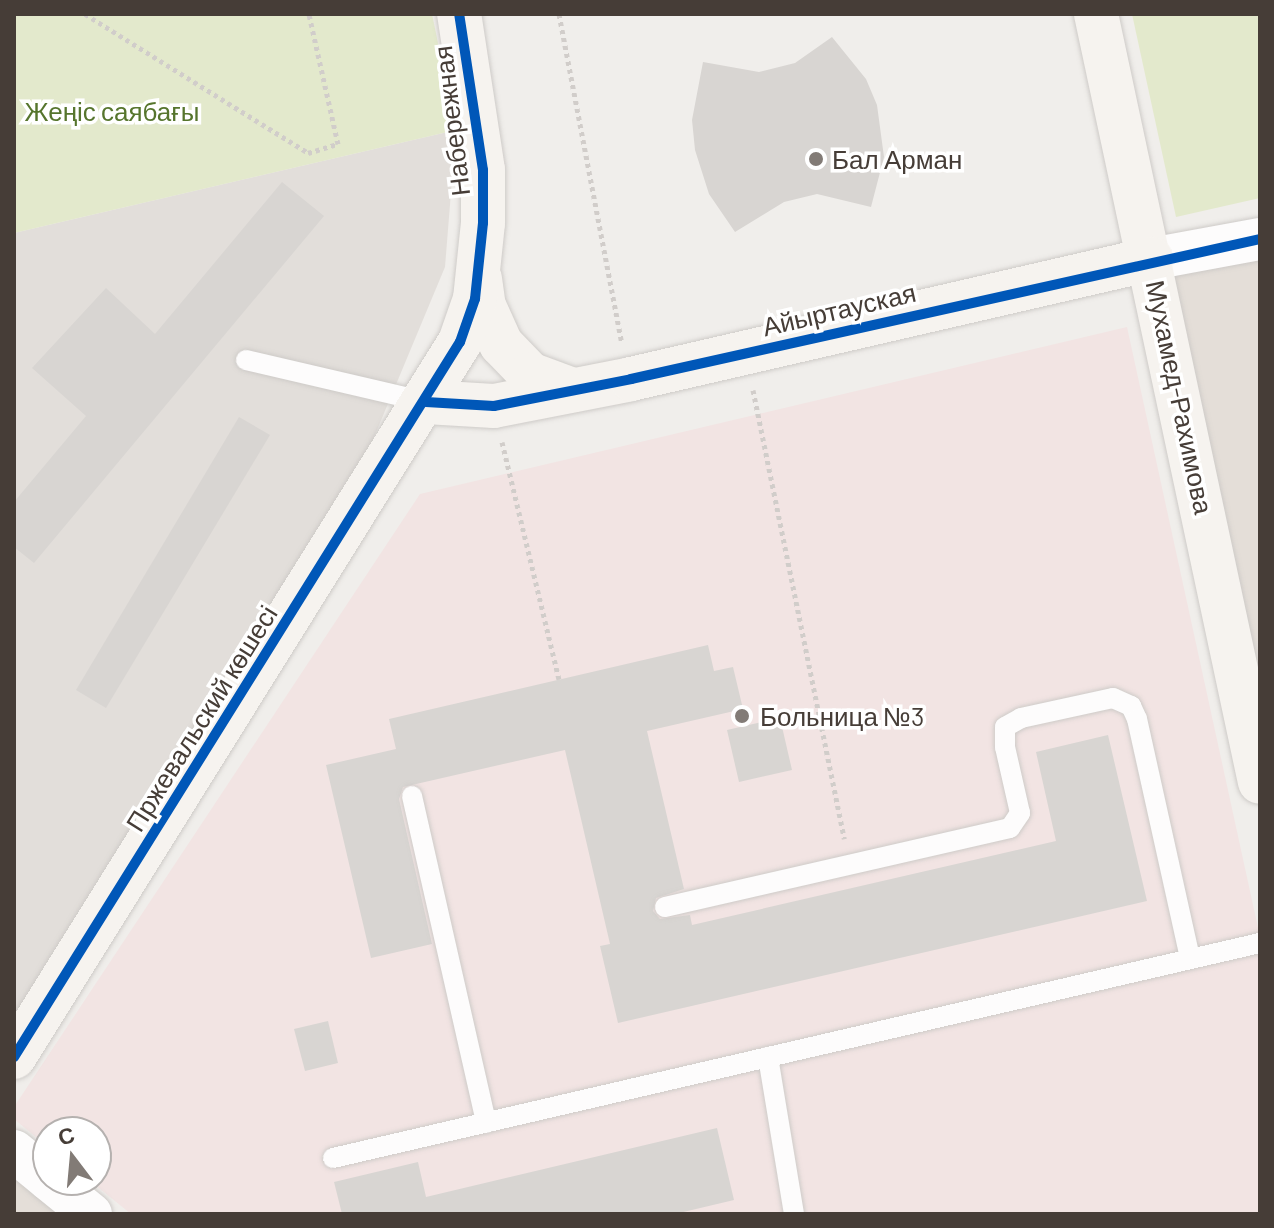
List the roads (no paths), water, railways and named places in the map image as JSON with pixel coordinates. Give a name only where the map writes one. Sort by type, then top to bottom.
[{"type":"street","name":"Набережная","points":[[426,402],[460,342],[479,273],[483,170],[459,14]]},
{"type":"street","name":"Мухамед-Рахимова","points":[[1096,14],[1151,259],[1260,782]]},
{"type":"street","name":"Айыртауская","points":[[426,402],[494,406],[631,379],[1151,259],[1260,239]]},
{"type":"street","points":[[479,273],[484,306],[501,344],[530,374],[573,390]]},
{"type":"street","name":"Пржевальский көшесі","points":[[14,1057],[426,402]]},
{"type":"street","points":[[14,1151],[32,1165]]},
{"type":"street","points":[[69,1196],[91,1214]]},
{"type":"lane","points":[[246,360],[426,402]]},
{"type":"lane","points":[[665,907],[1010,828],[1020,813],[1005,727],[1021,718],[1121,699],[1137,719],[1190,958]]},
{"type":"lane","points":[[412,796],[486,1123]]},
{"type":"lane","points":[[333,1158],[1260,943]]},
{"type":"lane","points":[[768,1057],[794,1214]]},
{"type":"place","name":"Бал Арман","points":[[816,159]]},
{"type":"place","name":"Больница №3","points":[[742,716]]},
{"type":"park label","name":"Жеңіс саябағы","points":[[112,111]]}]
